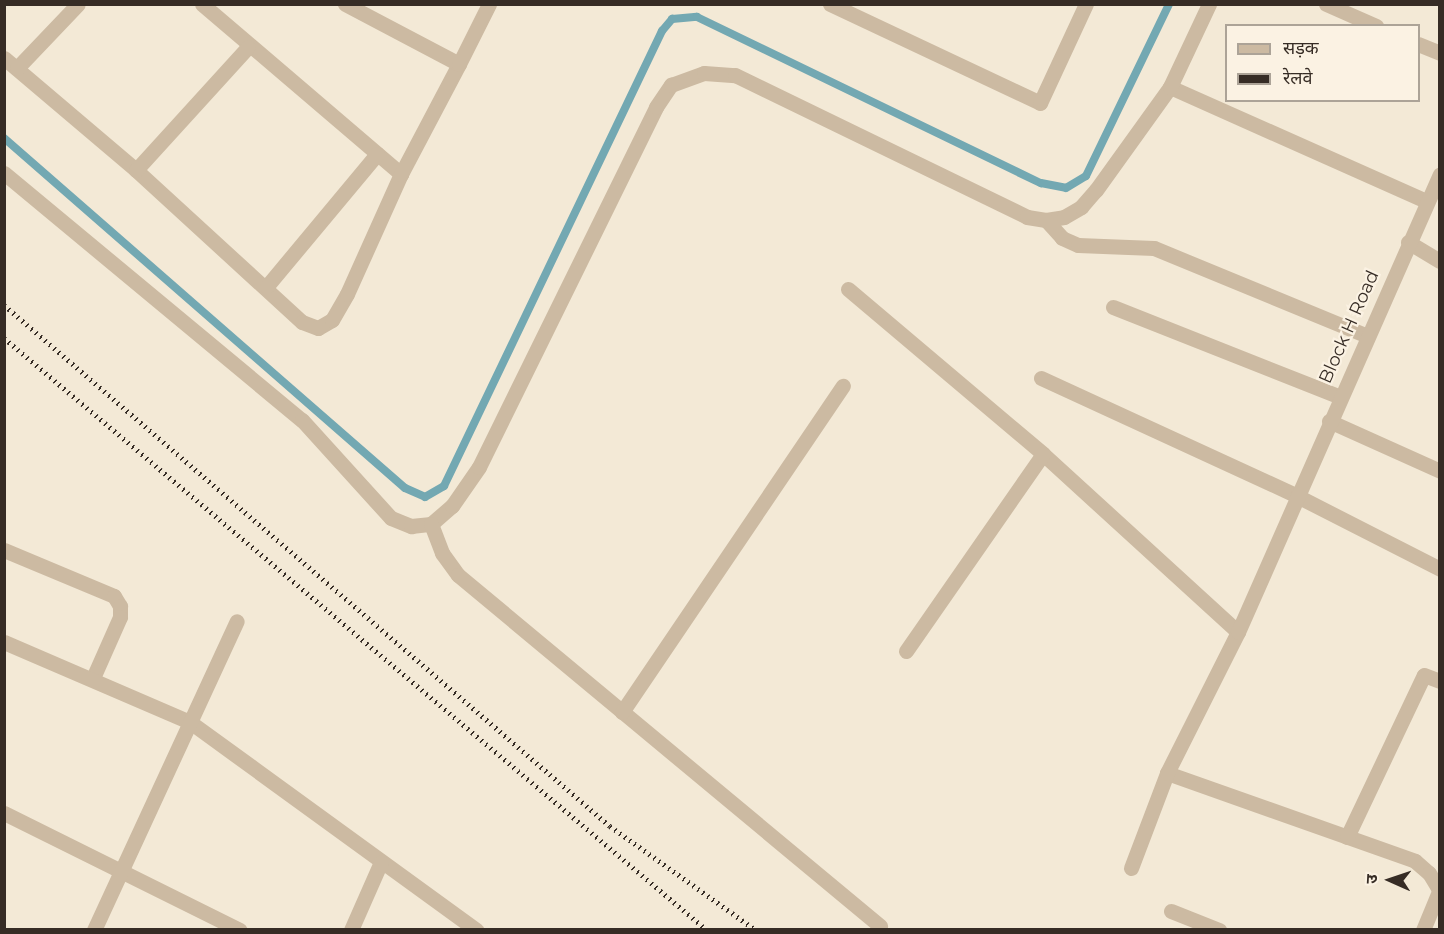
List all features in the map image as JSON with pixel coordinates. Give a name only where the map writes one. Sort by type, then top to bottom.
[{"type":"street","points":[[78,4],[11,63],[267,286],[302,322],[318,328],[332,320],[401,174],[489,4]]},
{"type":"street","points":[[202,4],[248,47],[401,174]]},
{"type":"street","points":[[345,4],[459,64]]},
{"type":"street","points":[[830,4],[1040,104],[1086,4]]},
{"type":"street","points":[[4,173],[302,420],[392,518],[411,526],[431,524],[452,506],[479,467],[656,107],[671,85],[704,73],[735,75],[1027,217],[1046,220],[1064,217],[1081,207],[1170,87],[1209,4]]},
{"type":"street","points":[[1326,4],[1371,24]]},
{"type":"street","points":[[1420,44],[1440,52]]},
{"type":"street","points":[[136,170],[248,47]]},
{"type":"street","points":[[1170,87],[1426,201]]},
{"type":"street","points":[[267,286],[377,154]]},
{"type":"street","name":"Block H Road","points":[[1131,868],[1167,773],[1238,632],[1426,201],[1438,182]]},
{"type":"street","points":[[1046,220],[1062,238],[1078,245],[1154,248],[1367,336]]},
{"type":"street","points":[[1408,242],[1440,261]]},
{"type":"street","points":[[848,289],[1043,454],[1238,632]]},
{"type":"street","points":[[1113,307],[1340,397]]},
{"type":"street","points":[[1041,378],[1297,496],[1440,569]]},
{"type":"street","points":[[622,712],[843,386]]},
{"type":"street","points":[[1329,422],[1440,471]]},
{"type":"street","points":[[906,651],[1043,454]]},
{"type":"street","points":[[431,524],[442,553],[458,575],[880,926]]},
{"type":"street","points":[[4,550],[114,596],[120,606],[120,617],[93,678]]},
{"type":"street","points":[[94,930],[237,621]]},
{"type":"street","points":[[4,642],[93,678],[190,722],[476,930]]},
{"type":"street","points":[[1347,837],[1424,675],[1440,681]]},
{"type":"street","points":[[1167,773],[1415,861],[1429,873],[1439,890],[1423,930]]},
{"type":"street","points":[[4,813],[240,930]]},
{"type":"street","points":[[351,930],[381,862]]},
{"type":"street","points":[[1171,910],[1219,930]]},
{"type":"waterway","points":[[4,138],[405,488],[425,497],[444,486],[662,31],[672,19],[697,17],[1041,183],[1066,188],[1086,176],[1169,4]]},
{"type":"railway","points":[[4,305],[610,826],[756,930]]},
{"type":"railway","points":[[4,338],[707,930]]}]
